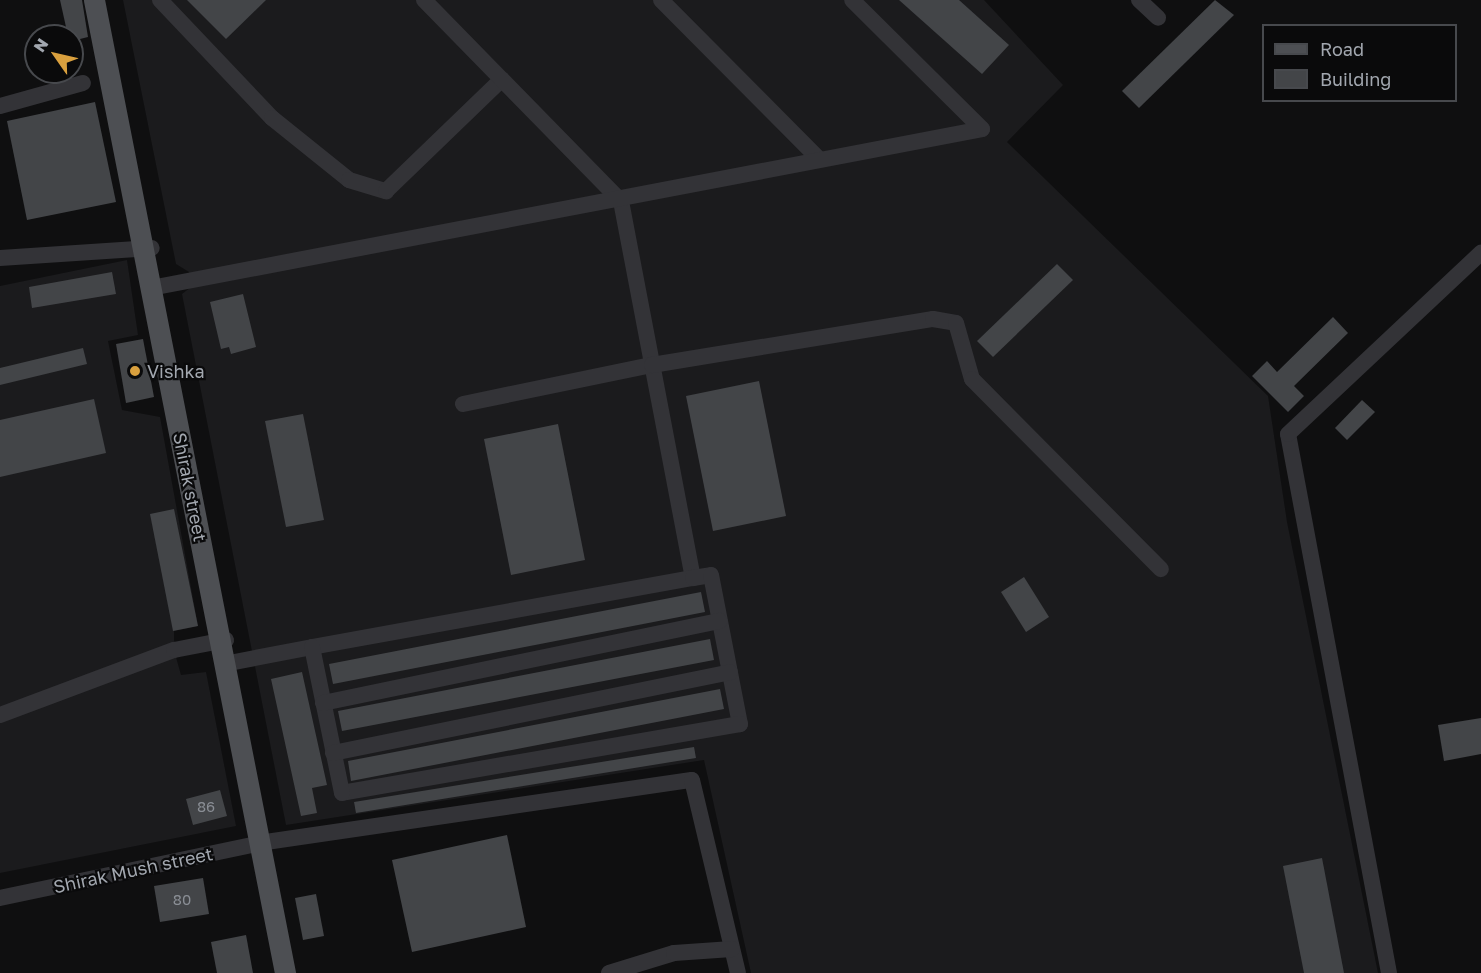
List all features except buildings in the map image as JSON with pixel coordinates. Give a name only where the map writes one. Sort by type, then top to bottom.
[{"type":"main road","name":"Shirak street","points":[[94,0],[148,248]]},
{"type":"main road","name":"Shirak street","points":[[102,0],[223,641],[291,973]]},
{"type":"main road","name":"Shirak street","points":[[263,843],[285,973]]},
{"type":"street","points":[[160,0],[272,118],[349,180],[386,191],[502,79]]},
{"type":"street","points":[[424,0],[621,201],[693,578]]},
{"type":"street","points":[[661,0],[819,159]]},
{"type":"street","points":[[155,287],[621,201],[819,159],[982,129],[852,0]]},
{"type":"street","points":[[1139,0],[1158,18]]},
{"type":"street","points":[[0,106],[79,84]]},
{"type":"street","points":[[0,258],[148,248]]},
{"type":"street","points":[[1389,973],[1288,434],[1481,253]]},
{"type":"street","points":[[464,404],[652,365],[933,320],[956,323],[972,379],[1161,569]]},
{"type":"street","points":[[228,663],[312,647],[711,575],[740,724],[342,793],[312,647]]},
{"type":"street","points":[[323,703],[720,621]]},
{"type":"street","points":[[0,715],[174,650],[223,641]]},
{"type":"street","points":[[333,753],[730,672]]},
{"type":"street","name":"Shirak Mush street","points":[[0,898],[263,843],[692,780],[732,949]]},
{"type":"street","points":[[609,973],[674,953],[732,949],[738,973]]},
{"type":"shaded area","points":[[123,0],[984,0],[1063,85],[1007,142],[1268,396],[1287,522],[1378,973],[751,973],[704,760],[286,825],[182,294],[191,287],[189,272],[176,264]]},
{"type":"shaded area","points":[[127,260],[138,335],[108,341],[122,410],[160,417],[198,626],[174,631],[174,650],[181,675],[206,672],[236,826],[0,873],[0,286]]},
{"type":"place","name":"Vishka","points":[[135,371]]}]
